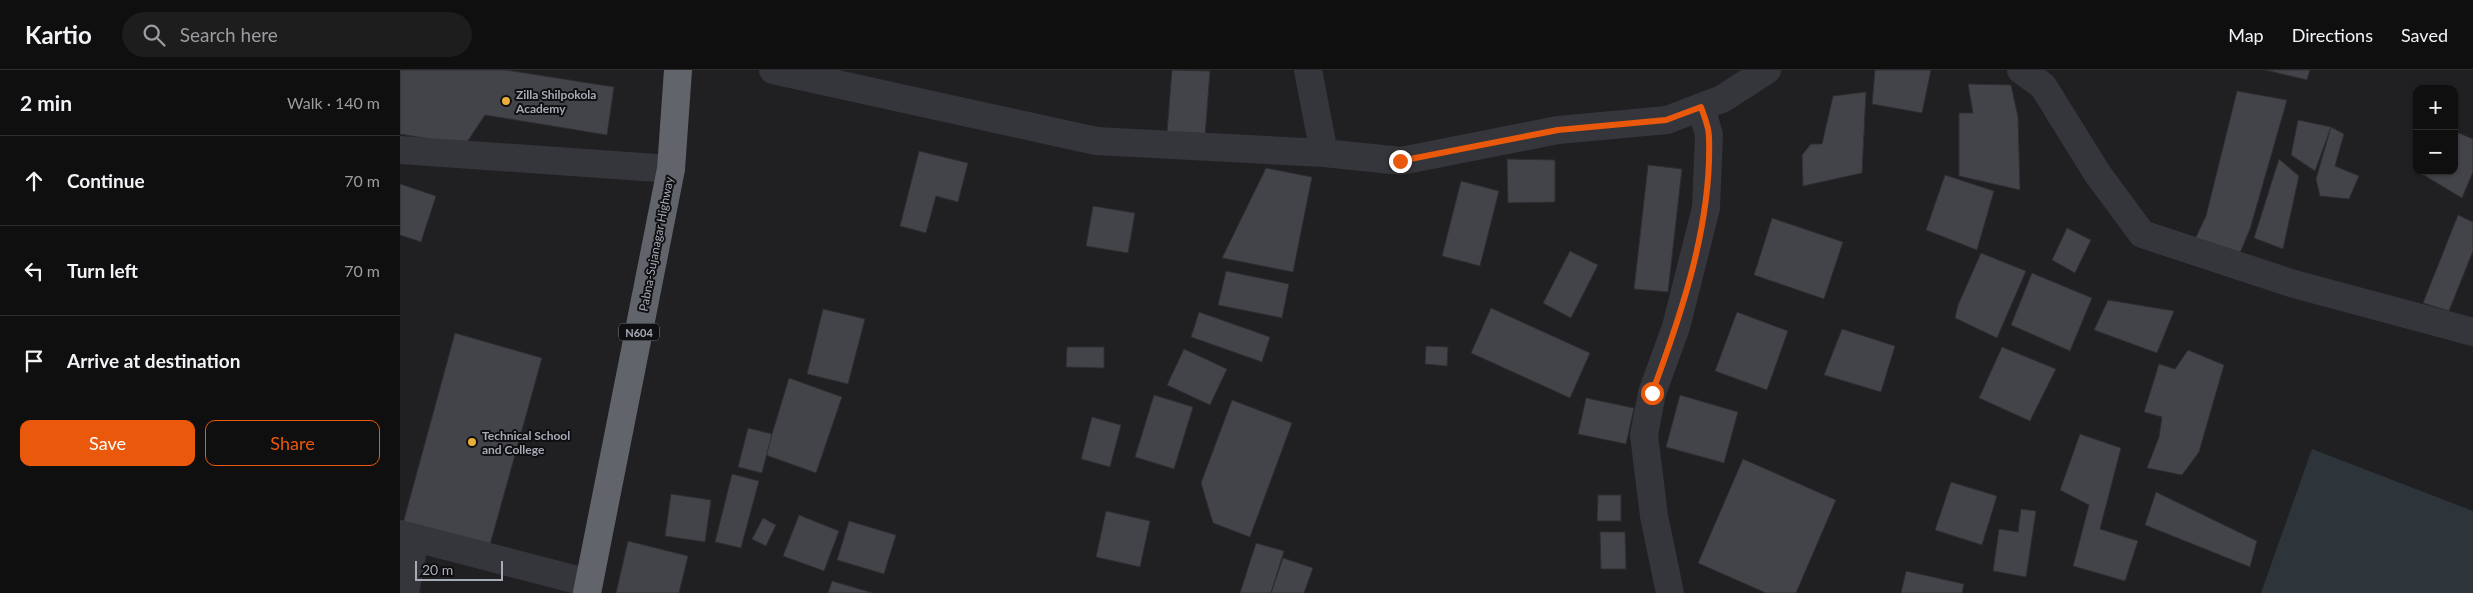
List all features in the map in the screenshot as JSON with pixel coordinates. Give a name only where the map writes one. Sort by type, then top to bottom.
[{"type":"highway","name":"Pabna-Sujanagar Highway","points":[[588,588],[671,169],[678,70]]},
{"type":"street","points":[[773,70],[1096,141],[1324,153],[1400,161],[1558,130],[1666,120],[1722,99],[1767,70]]},
{"type":"street","points":[[1308,70],[1324,153]]},
{"type":"street","points":[[2021,70],[2043,86],[2097,174],[2142,234],[2294,284],[2473,332]]},
{"type":"street","points":[[1670,593],[1654,516],[1644,435],[1652,393],[1676,327],[1706,208],[1709,135],[1701,107]]},
{"type":"street","points":[[400,150],[671,169]]},
{"type":"street","points":[[405,593],[408,536],[588,588]]},
{"type":"shaded area","points":[[400,70],[2473,70],[2473,593],[400,593]]},
{"type":"shaded area","points":[[2312,449],[2473,511],[2473,593],[2261,593]]},
{"type":"building","name":"Zilla Shilpokola Academy","points":[[400,70],[506,70],[614,87],[607,135],[485,115],[465,145],[400,134]]},
{"type":"building","points":[[1172,70],[1210,71],[1205,136],[1167,132]]},
{"type":"building","points":[[1875,70],[1931,70],[1922,113],[1872,104]]},
{"type":"building","points":[[2265,70],[2310,70],[2307,80]]},
{"type":"building","points":[[1968,84],[2011,85],[2018,117],[2020,190],[1959,176],[1959,113],[1973,113]]},
{"type":"building","points":[[2237,91],[2287,100],[2250,229],[2240,253],[2195,239],[2206,216]]},
{"type":"building","points":[[1866,92],[1862,173],[1803,186],[1802,155],[1811,144],[1822,144],[1833,96]]},
{"type":"building","points":[[2298,120],[2331,127],[2315,171],[2291,155]]},
{"type":"building","points":[[2331,127],[2344,134],[2335,166],[2359,176],[2349,199],[2320,196],[2316,179]]},
{"type":"building","points":[[2458,133],[2473,139],[2473,172],[2462,198],[2424,175],[2458,175]]},
{"type":"building","points":[[919,151],[968,163],[958,202],[936,196],[926,233],[900,226]]},
{"type":"building","points":[[1507,159],[1555,160],[1555,202],[1508,203]]},
{"type":"building","points":[[2279,159],[2299,176],[2283,249],[2254,238]]},
{"type":"building","points":[[1648,165],[1682,169],[1668,292],[1634,289]]},
{"type":"building","points":[[1266,168],[1312,177],[1293,272],[1222,258]]},
{"type":"building","points":[[1945,175],[1994,191],[1977,250],[1926,230]]},
{"type":"building","points":[[1461,181],[1499,191],[1480,266],[1442,256]]},
{"type":"building","points":[[400,184],[436,196],[421,242],[400,235]]},
{"type":"building","points":[[1093,206],[1135,213],[1128,253],[1086,246]]},
{"type":"building","points":[[2458,215],[2473,222],[2473,251],[2449,311],[2423,303]]},
{"type":"building","points":[[1772,218],[1843,242],[1824,299],[1754,275]]},
{"type":"building","points":[[2067,228],[2091,240],[2075,273],[2052,260]]},
{"type":"building","points":[[1570,251],[1598,265],[1571,318],[1543,303]]},
{"type":"building","points":[[1981,253],[2026,271],[1997,338],[1955,318],[1958,305]]},
{"type":"building","points":[[1226,271],[1289,284],[1282,318],[1218,305]]},
{"type":"building","points":[[2032,273],[2092,298],[2070,351],[2011,325]]},
{"type":"building","points":[[2108,300],[2174,311],[2157,353],[2094,330]]},
{"type":"building","points":[[1491,308],[1590,353],[1570,398],[1471,353]]},
{"type":"building","points":[[823,309],[865,319],[848,384],[807,374]]},
{"type":"building","points":[[1199,312],[1270,337],[1262,362],[1191,337]]},
{"type":"building","points":[[1737,312],[1788,331],[1767,390],[1715,371]]},
{"type":"building","points":[[1842,329],[1895,346],[1881,392],[1824,375]]},
{"type":"building","name":"Technical School and College","points":[[455,333],[542,358],[488,552],[402,527]]},
{"type":"building","points":[[1426,346],[1448,347],[1447,366],[1425,364]]},
{"type":"building","points":[[1067,347],[1104,347],[1104,368],[1066,367]]},
{"type":"building","points":[[2002,347],[2056,369],[2030,421],[1979,398]]},
{"type":"building","points":[[1184,349],[1227,369],[1210,405],[1167,385]]},
{"type":"building","points":[[2188,350],[2224,365],[2199,452],[2182,475],[2147,468],[2159,437],[2162,417],[2144,412],[2159,364],[2175,369]]},
{"type":"building","points":[[789,378],[842,397],[816,473],[763,454],[772,434]]},
{"type":"building","points":[[1154,395],[1193,407],[1174,469],[1135,457]]},
{"type":"building","points":[[1680,395],[1738,412],[1724,463],[1666,447]]},
{"type":"building","points":[[1586,398],[1634,408],[1626,444],[1578,434]]},
{"type":"building","points":[[1232,400],[1292,423],[1250,537],[1213,523],[1201,483]]},
{"type":"building","points":[[1092,417],[1121,425],[1110,467],[1081,459]]},
{"type":"building","points":[[748,428],[772,434],[762,473],[738,467]]},
{"type":"building","points":[[2080,434],[2121,448],[2100,529],[2138,541],[2125,581],[2073,566],[2089,505],[2060,490]]},
{"type":"building","points":[[1743,459],[1836,500],[1796,593],[1766,593],[1698,563]]},
{"type":"building","points":[[732,474],[759,481],[741,548],[715,542]]},
{"type":"building","points":[[1951,482],[1997,496],[1982,545],[1935,530]]},
{"type":"building","points":[[2156,492],[2257,541],[2250,567],[2145,525]]},
{"type":"building","points":[[671,494],[711,500],[705,542],[665,536]]},
{"type":"building","points":[[1598,495],[1621,495],[1621,521],[1597,521]]},
{"type":"building","points":[[2021,509],[2036,511],[2026,577],[1993,571],[1999,529],[2018,532]]},
{"type":"building","points":[[1106,511],[1150,521],[1140,567],[1096,557]]},
{"type":"building","points":[[799,515],[839,531],[824,571],[783,556]]},
{"type":"building","points":[[763,518],[776,525],[766,546],[752,539]]},
{"type":"building","points":[[849,521],[896,535],[884,574],[837,560]]},
{"type":"building","points":[[1600,532],[1625,532],[1626,569],[1601,569]]},
{"type":"building","points":[[628,541],[688,556],[679,593],[616,593]]},
{"type":"building","points":[[1256,543],[1284,551],[1271,593],[1240,593]]},
{"type":"building","points":[[1283,558],[1313,568],[1304,593],[1271,593]]},
{"type":"building","points":[[1906,571],[1964,584],[1962,593],[1901,593]]},
{"type":"building","points":[[832,581],[873,593],[828,593]]},
{"type":"place","name":"Zilla Shilpokola Academy","points":[[506,101]]},
{"type":"place","name":"Technical School and College","points":[[472,442]]},
{"type":"route","points":[[1400,161],[1558,130],[1666,120],[1701,107],[1709,135],[1706,208],[1676,327],[1652,393]]}]
